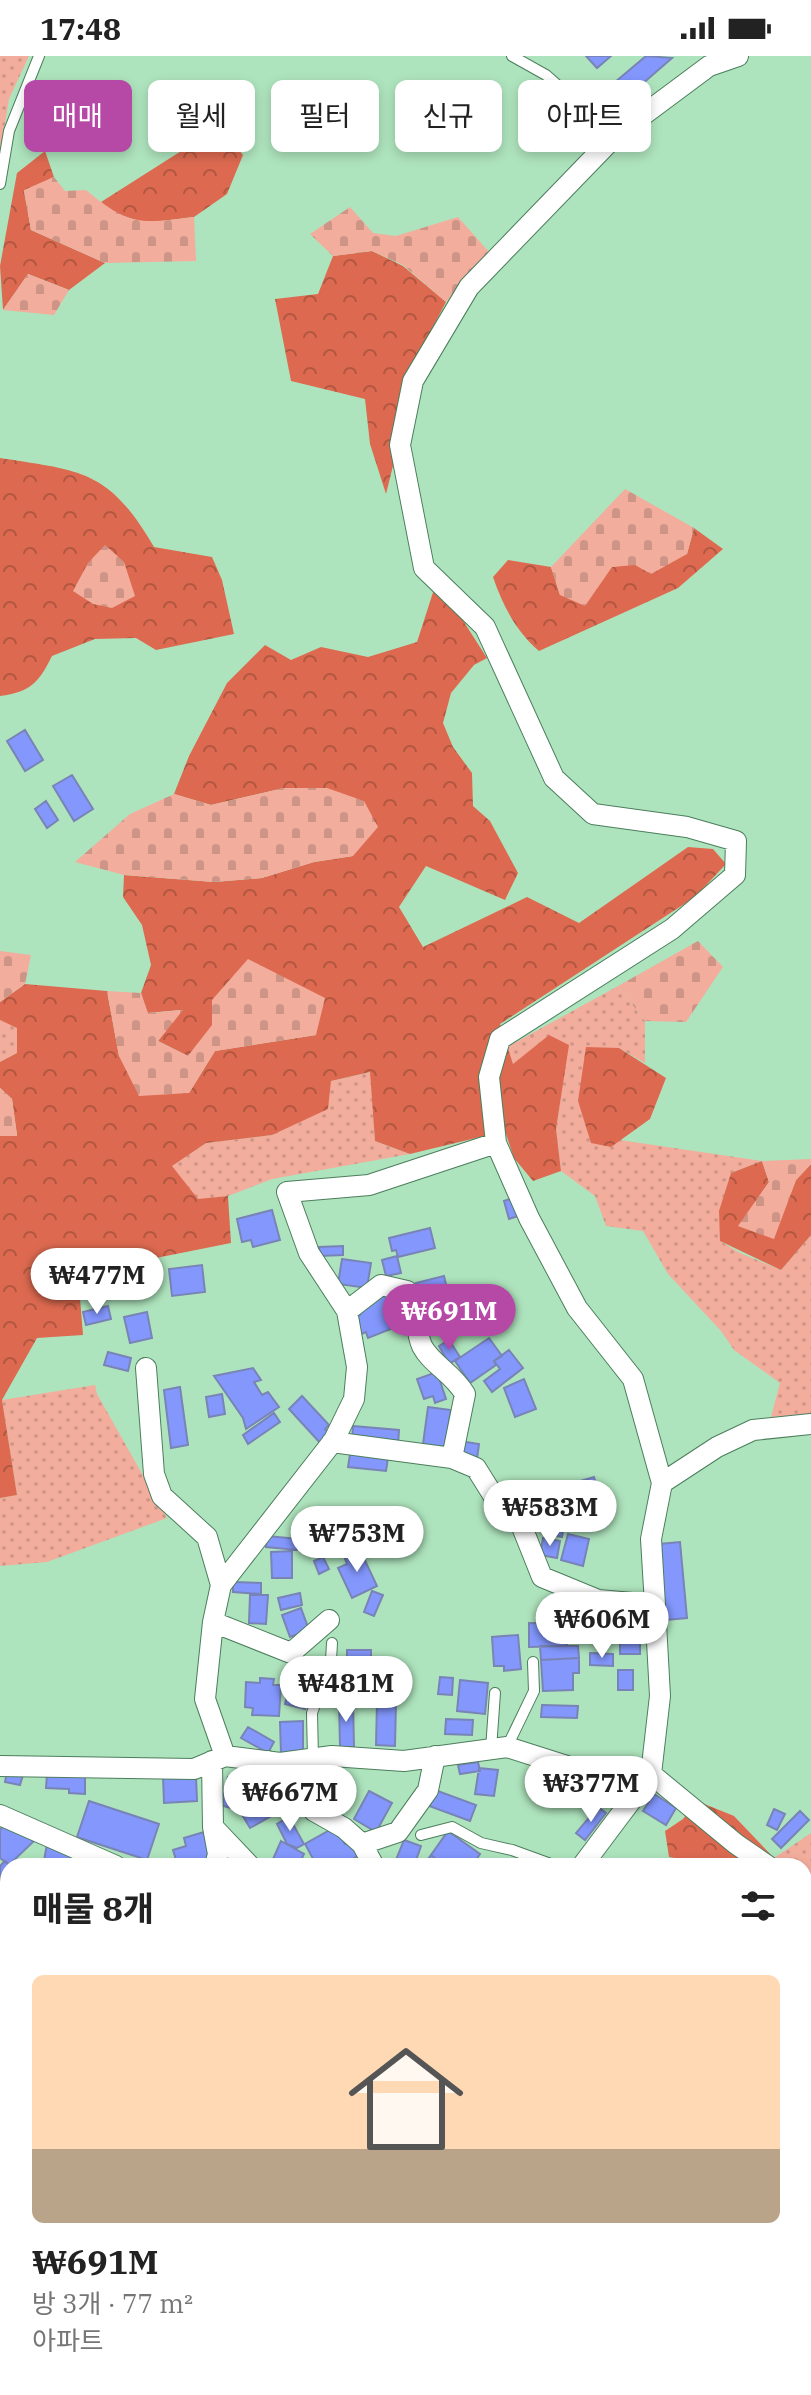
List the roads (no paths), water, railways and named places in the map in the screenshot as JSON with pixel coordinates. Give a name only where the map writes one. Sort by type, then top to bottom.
[{"type":"street","points":[[651,109],[709,66],[738,56]]},
{"type":"street","points":[[588,1858],[651,1774],[660,1696],[651,1539],[662,1483],[633,1379],[577,1308],[529,1218],[496,1143],[489,1077],[500,1039],[672,929],[735,875],[736,841],[687,827],[593,814],[554,778],[485,627],[424,568],[400,445],[413,381],[469,287],[600,152]]},
{"type":"street","points":[[217,1858],[213,1827],[219,1758],[205,1699],[213,1622],[221,1585],[332,1442],[354,1399],[357,1367],[347,1311],[309,1253],[287,1192],[369,1185],[496,1143]]},
{"type":"street","points":[[347,1311],[381,1285],[407,1291],[414,1300],[422,1347],[457,1379],[465,1394],[452,1458]]},
{"type":"street","points":[[146,1368],[154,1474],[162,1496],[207,1537],[221,1585]]},
{"type":"street","points":[[662,1483],[717,1447],[753,1430],[811,1424]]},
{"type":"street","points":[[332,1442],[452,1458],[476,1468],[501,1508],[520,1522],[542,1577],[598,1600],[655,1605]]},
{"type":"street","points":[[213,1622],[291,1653],[329,1620]]},
{"type":"street","points":[[0,1766],[194,1769],[219,1758],[280,1763],[332,1756],[404,1761],[499,1748],[573,1768],[651,1774],[756,1858]]},
{"type":"street","points":[[362,1844],[398,1832],[428,1790],[435,1756]]},
{"type":"street","points":[[268,1761],[314,1811],[344,1828],[362,1844],[370,1858]]},
{"type":"street","points":[[0,1815],[98,1858]]},
{"type":"street","points":[[213,1827],[242,1858]]},
{"type":"lane","points":[[0,184],[9,131],[39,56]]},
{"type":"lane","points":[[512,56],[552,80]]},
{"type":"lane","points":[[313,1758],[312,1713],[331,1660],[332,1643]]},
{"type":"lane","points":[[499,1748],[534,1691],[533,1662]]},
{"type":"lane","points":[[495,1693],[499,1748]]},
{"type":"lane","points":[[421,1835],[452,1827],[481,1843],[534,1858]]}]
